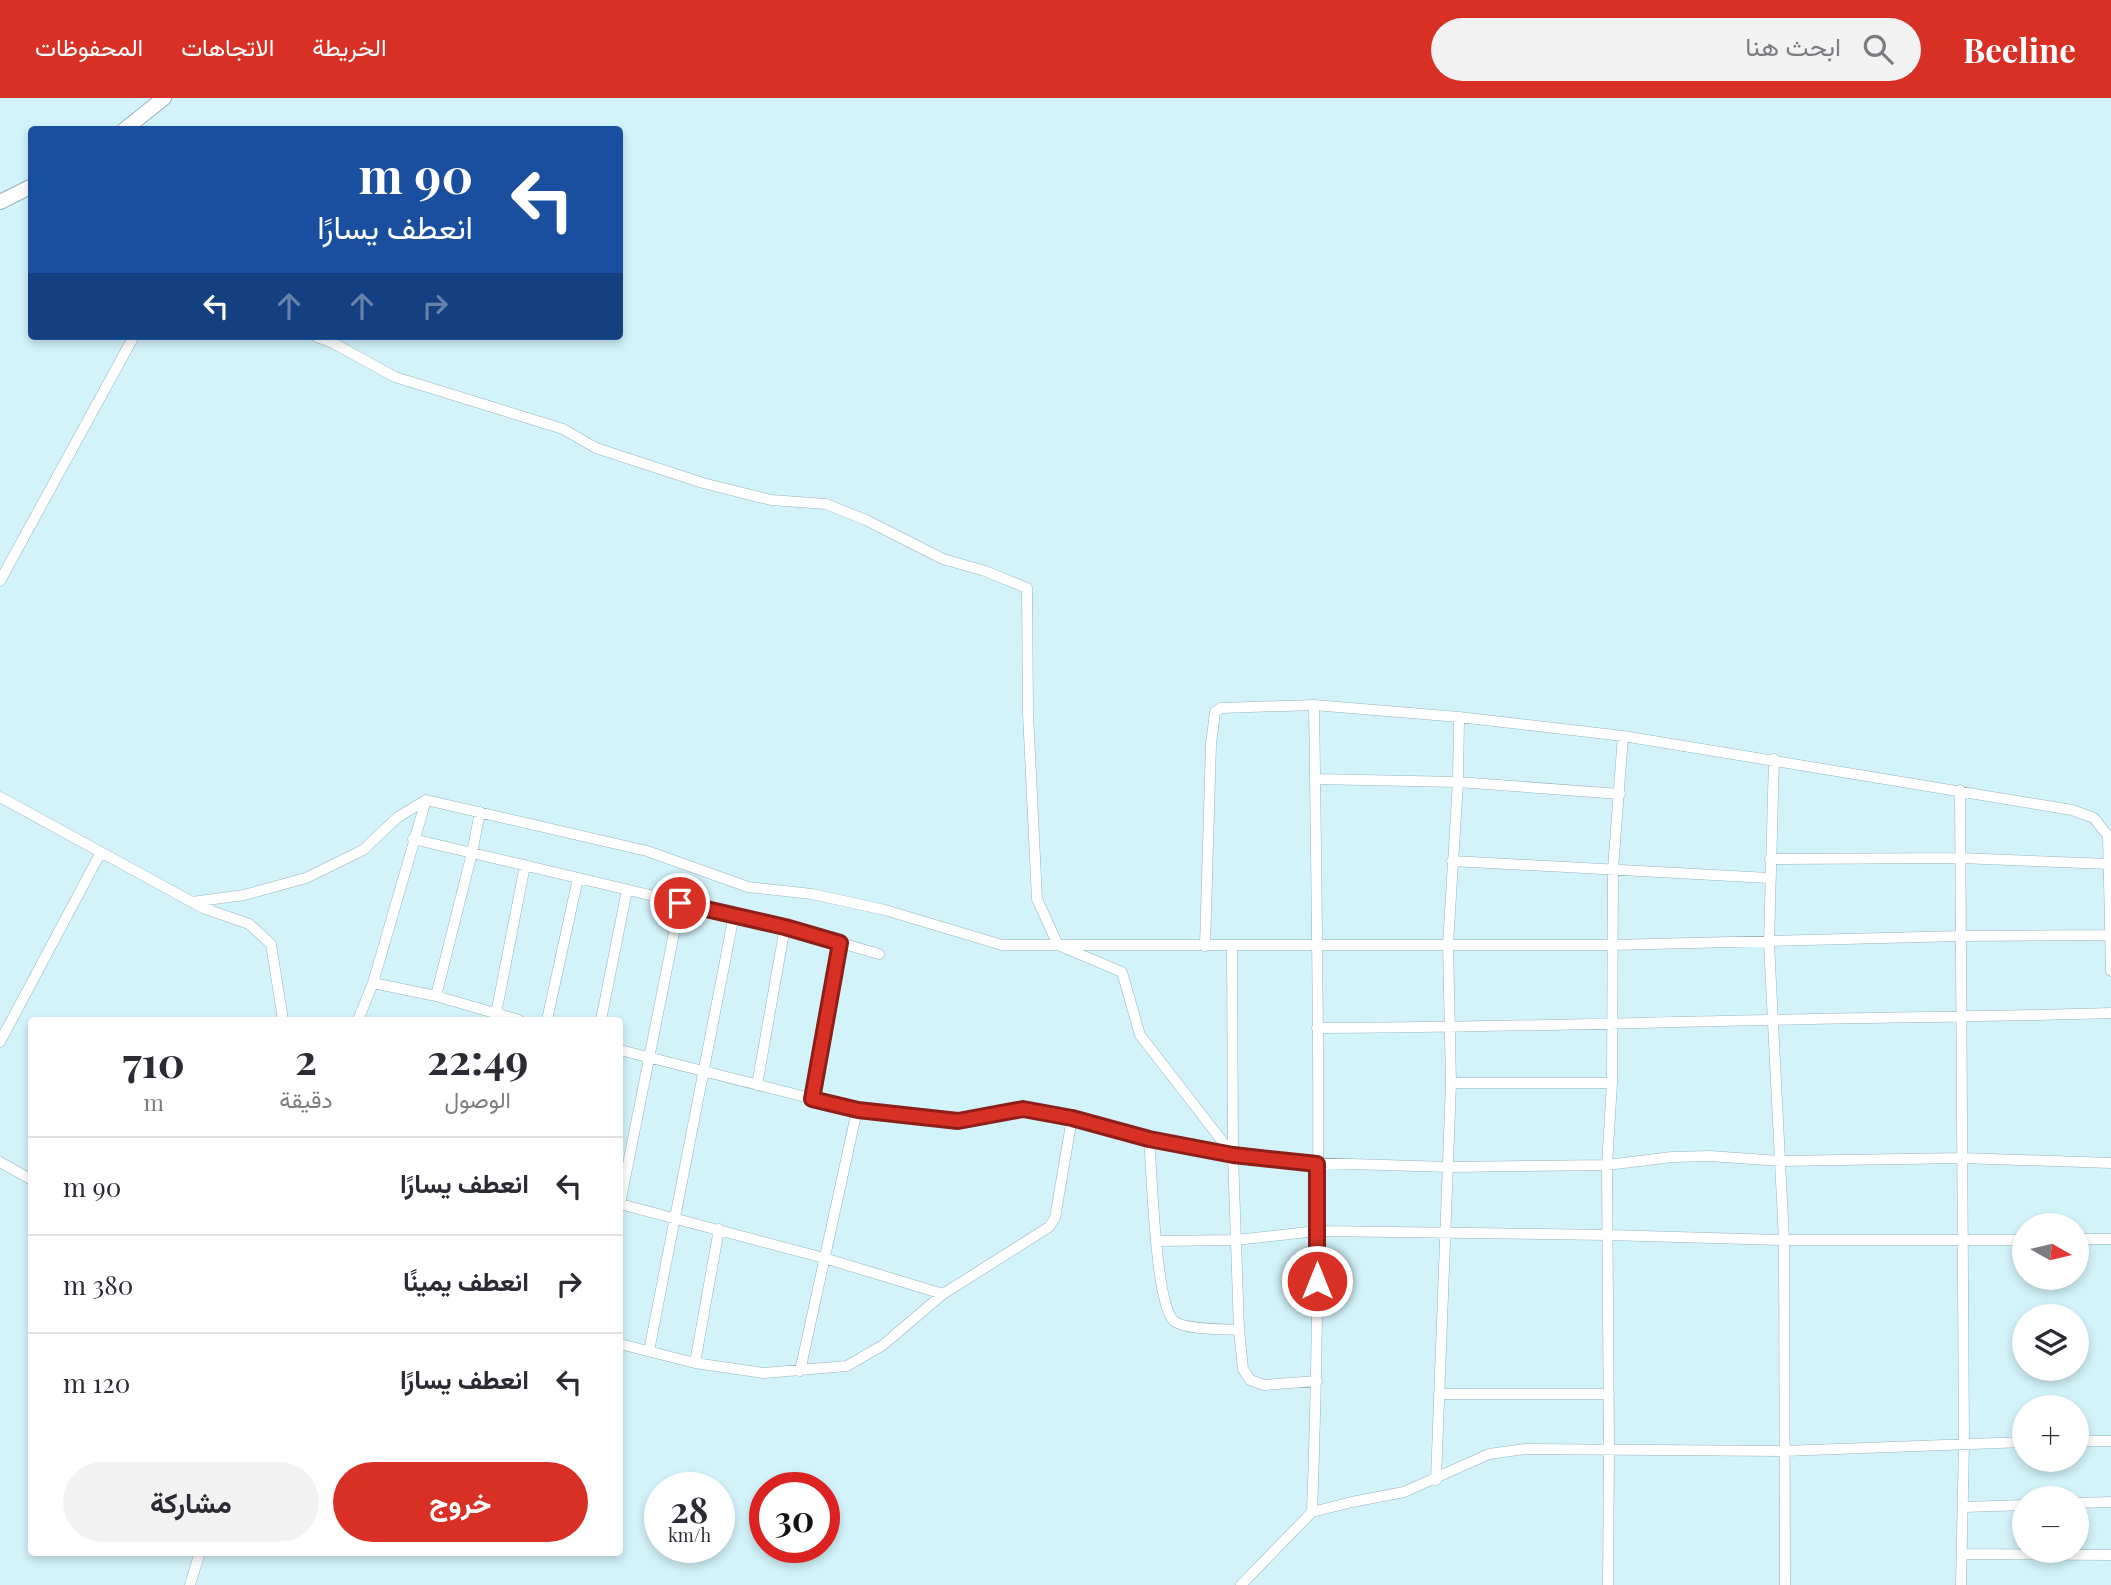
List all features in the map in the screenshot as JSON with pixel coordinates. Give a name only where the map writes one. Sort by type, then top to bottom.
[{"type":"highway","points":[[129,126],[164,98]]},
{"type":"highway","points":[[0,202],[28,188]]},
{"type":"street","points":[[0,581],[132,340]]},
{"type":"street","points":[[325,340],[395,377],[563,429],[596,449],[703,483],[771,499],[826,504],[866,520],[943,559],[985,571],[1027,588],[1028,713],[1037,899],[1058,945],[1122,972],[1140,1035],[1233,1155]]},
{"type":"street","points":[[1205,946],[1211,744],[1215,712],[1221,708],[1314,705],[1459,717],[1623,736],[2071,810],[2094,818],[2108,836],[2111,971]]},
{"type":"street","points":[[1312,1512],[1317,1381],[1314,705]]},
{"type":"street","points":[[1436,1480],[1451,1083],[1448,944],[1458,782],[1459,717]]},
{"type":"street","points":[[1608,1585],[1607,1164],[1612,1083],[1613,869],[1623,736]]},
{"type":"street","points":[[1774,759],[1769,943],[1784,1240],[1785,1585]]},
{"type":"street","points":[[1315,779],[1458,782],[1620,794]]},
{"type":"street","points":[[1960,790],[1964,1443],[1961,1585]]},
{"type":"street","points":[[0,796],[192,902],[249,925],[271,944],[283,1017]]},
{"type":"street","points":[[192,902],[244,895],[306,878],[363,850],[398,817],[426,800],[647,851],[748,887],[812,894],[886,910],[1002,945],[1612,945],[2109,935]]},
{"type":"street","points":[[359,1017],[373,983],[426,800]]},
{"type":"street","points":[[436,996],[480,812]]},
{"type":"street","points":[[414,839],[785,927],[879,954]]},
{"type":"street","points":[[0,1042],[101,852]]},
{"type":"street","points":[[1770,859],[1960,858],[2109,864]]},
{"type":"street","points":[[1452,861],[1769,878]]},
{"type":"street","points":[[496,1014],[525,865]]},
{"type":"street","points":[[548,1017],[578,878]]},
{"type":"street","points":[[602,1017],[627,890]]},
{"type":"street","points":[[623,1189],[680,903]]},
{"type":"street","points":[[649,1351],[734,915]]},
{"type":"street","points":[[757,1085],[785,927]]},
{"type":"street","points":[[812,1099],[840,943]]},
{"type":"street","points":[[1232,946],[1233,1155],[1239,1330],[1243,1369],[1250,1380],[1264,1385],[1317,1381]]},
{"type":"street","points":[[373,983],[436,996],[508,1017]]},
{"type":"street","points":[[1317,1028],[1449,1028],[2111,1013]]},
{"type":"street","points":[[623,1051],[858,1110],[958,1121],[1023,1109],[1072,1118],[1149,1139],[1233,1155],[1317,1164],[1449,1167],[1607,1164],[1697,1156],[1781,1161],[1962,1158],[2111,1163]]},
{"type":"street","points":[[1451,1083],[1612,1083]]},
{"type":"street","points":[[800,1371],[858,1110]]},
{"type":"street","points":[[623,1345],[695,1363],[764,1373],[847,1366],[883,1345],[943,1294],[1049,1227],[1055,1218],[1072,1118]]},
{"type":"street","points":[[1149,1139],[1160,1286],[1167,1311],[1175,1322],[1187,1326],[1239,1330]]},
{"type":"street","points":[[0,1162],[28,1178]]},
{"type":"street","points":[[623,1205],[824,1258],[943,1294]]},
{"type":"street","points":[[695,1363],[719,1229]]},
{"type":"street","points":[[1157,1241],[1236,1240],[1317,1231],[1784,1240],[2012,1240]]},
{"type":"street","points":[[2090,1239],[2111,1239]]},
{"type":"street","points":[[1439,1394],[1609,1394]]},
{"type":"street","points":[[2089,1441],[2111,1441]]},
{"type":"street","points":[[1241,1585],[1312,1512],[1404,1492],[1436,1480],[1489,1454],[1525,1449],[1784,1451],[2012,1442]]},
{"type":"street","points":[[2089,1503],[2111,1502]]},
{"type":"street","points":[[1964,1507],[2012,1505]]},
{"type":"street","points":[[1963,1554],[2111,1555]]},
{"type":"street","points":[[190,1585],[199,1556]]},
{"type":"route","points":[[680,903],[785,927],[840,943],[812,1099],[858,1110],[958,1121],[1023,1109],[1072,1118],[1149,1139],[1233,1155],[1317,1164],[1317,1281]]}]
